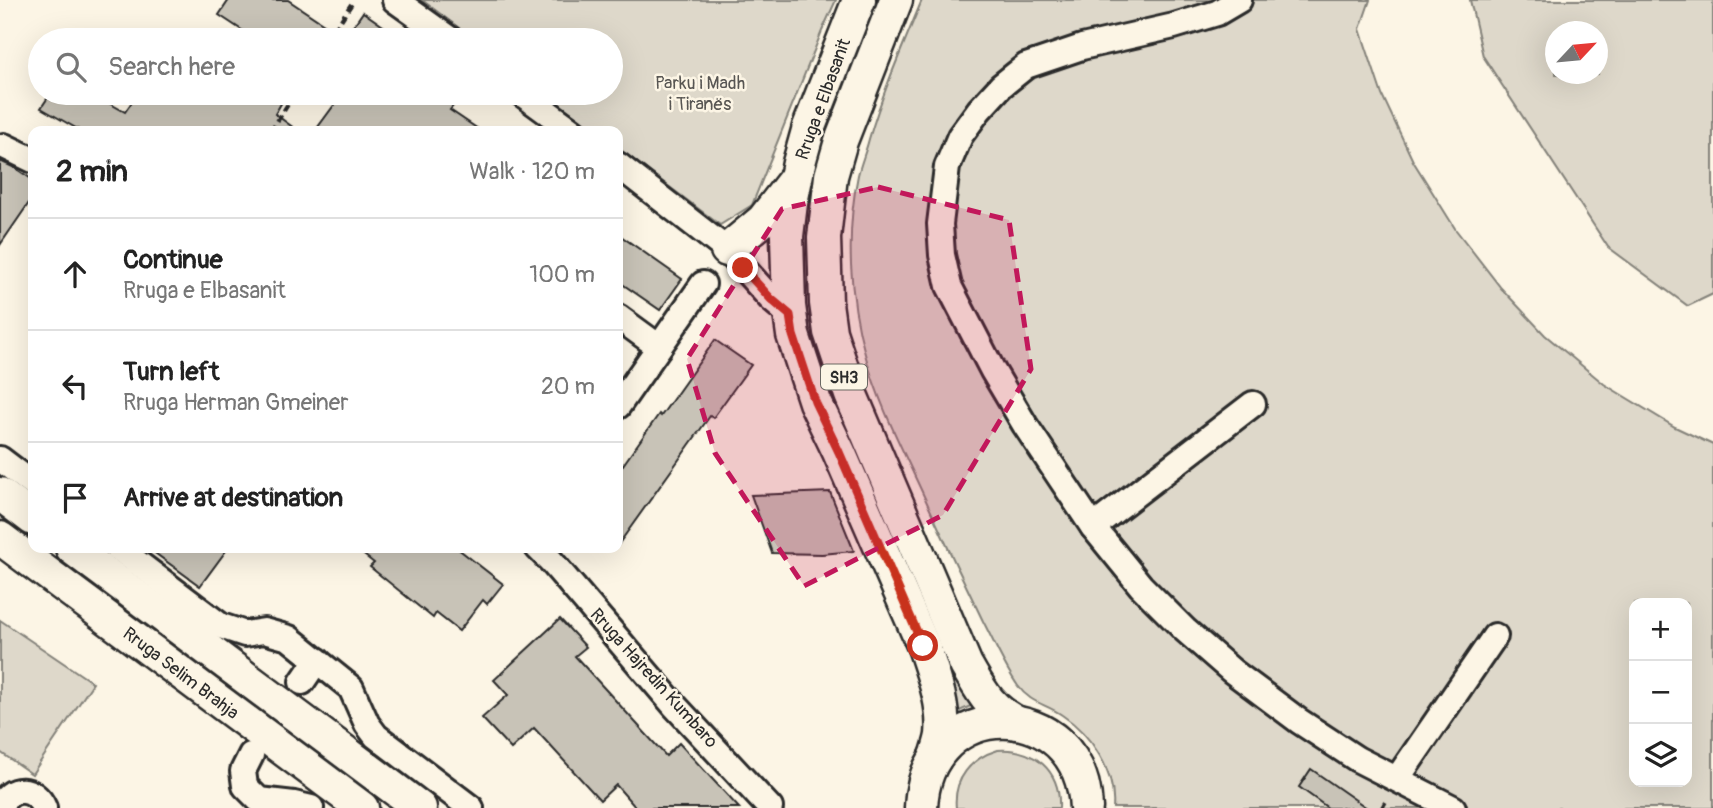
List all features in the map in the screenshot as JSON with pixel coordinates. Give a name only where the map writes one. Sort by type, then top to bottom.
[{"type":"main road","name":"Rruga e Elbasanit","points":[[859,0],[809,127],[796,176],[788,236],[790,315],[793,335],[815,402],[908,610],[935,679],[942,717],[942,736],[936,757]]},
{"type":"main road","name":"Rruga e Elbasanit","points":[[896,0],[841,141],[831,176],[824,238],[826,303],[830,332],[851,395],[966,665],[988,700],[1001,714],[1017,723]]},
{"type":"main road","points":[[727,250],[763,220],[796,176]]},
{"type":"main road","points":[[0,494],[28,515]]},
{"type":"main road","name":"Rruga Selim Brahja","points":[[0,538],[362,808]]},
{"type":"main road","name":"Rruga Selim Brahja","points":[[79,553],[420,808]]},
{"type":"main road","name":"SH3","points":[[918,803],[924,780],[936,757],[954,738],[965,731],[991,722],[1017,723],[1042,731],[1053,739],[1072,758],[1083,782],[1086,808]]},
{"type":"street","points":[[395,0],[434,28]]},
{"type":"street","points":[[1239,0],[1217,13],[1174,26],[1082,47],[1026,66],[1001,86],[960,136],[947,167],[940,224],[942,255],[950,286],[999,382],[1055,472],[1093,527],[1141,586],[1185,631],[1232,671],[1299,721],[1346,752],[1453,808]]},
{"type":"street","points":[[538,105],[566,126]]},
{"type":"street","points":[[4,146],[28,158]]},
{"type":"street","points":[[623,168],[727,250],[771,299],[790,315]]},
{"type":"street","points":[[623,399],[703,284]]},
{"type":"street","points":[[623,321],[659,347]]},
{"type":"street","points":[[1093,527],[1253,404]]},
{"type":"street","points":[[0,459],[28,480]]},
{"type":"street","points":[[125,553],[221,626],[245,634],[264,631],[289,638],[351,688],[367,724],[376,736],[471,808]]},
{"type":"street","name":"Rruga Hajredin Kumbaro","points":[[543,553],[674,705],[770,808]]},
{"type":"street","points":[[1397,779],[1495,636]]},
{"type":"street","points":[[302,682],[317,660]]},
{"type":"street","points":[[251,755],[243,771],[245,786],[259,800],[310,808]]},
{"type":"street","points":[[0,808],[6,797],[20,790],[35,794],[44,808]]},
{"type":"path","points":[[336,28],[354,0]]},
{"type":"path","points":[[274,126],[287,105]]},
{"type":"highlighted area","points":[[878,187],[1009,220],[1031,369],[943,515],[804,586],[715,453],[687,359],[782,209]]},
{"type":"green space","name":"Parku i Madh i Tiranës","points":[[422,0],[836,0],[752,205],[720,225],[623,152],[623,126],[589,126],[561,105],[623,105],[623,28],[459,28]]},
{"type":"green space","points":[[922,0],[1370,0],[1360,29],[1382,95],[1413,161],[1456,230],[1501,288],[1545,335],[1604,384],[1675,427],[1713,445],[1713,808],[1113,808],[1113,794],[1106,768],[1092,743],[1073,723],[1023,692],[1004,662],[893,431],[865,354],[855,310],[851,265],[854,197],[858,175],[894,69]]},
{"type":"green space","points":[[1470,0],[1713,0],[1713,294],[1688,306],[1608,247],[1483,56]]},
{"type":"green space","points":[[881,499],[973,705],[955,713],[874,501]]},
{"type":"green space","points":[[0,620],[93,683],[32,774],[0,752]]},
{"type":"green space","points":[[998,750],[1023,753],[1043,764],[1055,783],[1059,808],[956,808],[958,788],[966,771],[980,758]]},
{"type":"building","points":[[229,0],[288,0],[330,28],[239,28],[219,15]]},
{"type":"building","points":[[363,12],[386,28],[352,28]]},
{"type":"building","points":[[43,105],[112,105],[125,112],[130,105],[280,105],[275,114],[291,126],[72,126],[41,108]]},
{"type":"building","points":[[334,105],[454,105],[450,110],[474,126],[319,126]]},
{"type":"building","points":[[0,161],[28,177],[28,204],[0,245]]},
{"type":"building","points":[[623,238],[682,279],[660,310],[623,284]]},
{"type":"building","points":[[715,340],[751,365],[713,418],[710,416],[623,538],[623,465],[659,414],[661,416]]},
{"type":"building","points":[[830,492],[854,551],[822,554],[772,553],[751,495]]},
{"type":"building","points":[[155,553],[224,553],[200,586]]},
{"type":"building","points":[[361,553],[463,553],[503,584],[487,604],[483,600],[459,631],[436,613],[433,618],[370,567],[374,563]]},
{"type":"building","points":[[560,619],[586,647],[575,656],[666,756],[679,743],[739,808],[636,808],[616,785],[600,800],[534,728],[511,749],[482,718],[508,695],[494,680]]},
{"type":"building","points":[[1311,769],[1367,808],[1328,808],[1299,787]]},
{"type":"route","points":[[743,268],[771,299],[790,315],[793,335],[815,402],[923,646]]}]
